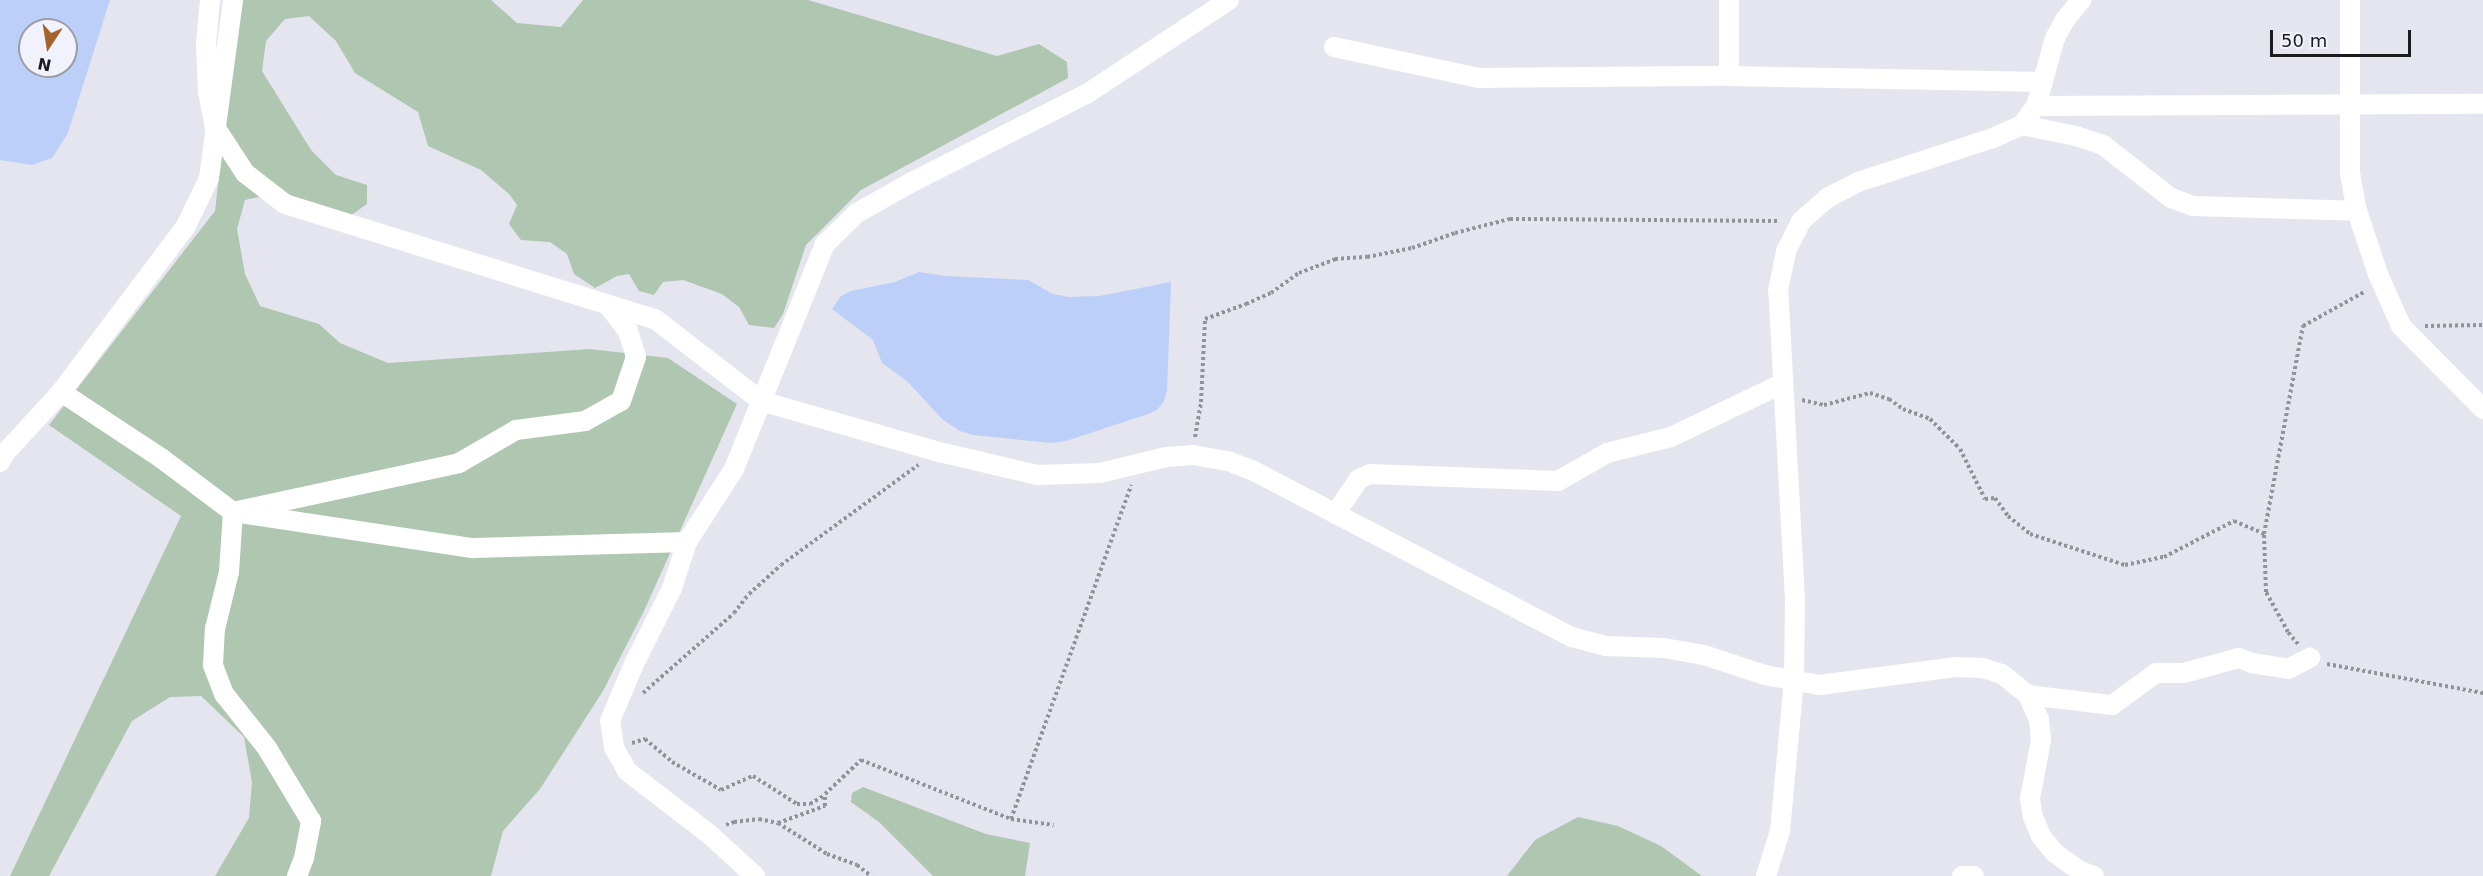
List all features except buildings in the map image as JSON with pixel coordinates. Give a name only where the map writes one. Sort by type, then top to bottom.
[{"type":"street","points":[[210,0],[206,44],[208,92],[215,127],[245,173],[285,204],[655,319],[761,401],[935,451],[1037,475],[1100,473],[1166,457],[1193,455],[1228,461],[1252,470],[1572,637],[1606,646],[1664,648],[1704,655],[1765,675],[1819,685],[1955,667],[1983,668],[2002,674],[2028,695],[2039,720],[2041,740],[2030,799],[2033,817],[2041,836],[2055,853],[2081,874]]},
{"type":"street","points":[[0,462],[61,392],[186,226],[209,178],[233,0]]},
{"type":"street","points":[[754,876],[709,834],[627,771],[614,748],[610,721],[634,664],[672,588],[687,542],[735,469],[825,244],[857,213],[912,182],[1088,93],[1229,0]]},
{"type":"street","points":[[1729,0],[1729,76]]},
{"type":"street","points":[[1766,876],[1780,831],[1794,681],[1795,599],[1778,290],[1786,251],[1801,221],[1827,198],[1858,182],[1993,138],[2022,125],[2036,106],[2055,38],[2081,0]]},
{"type":"street","points":[[2350,0],[2350,173],[2357,211],[2378,274],[2401,326],[2483,409]]},
{"type":"street","points":[[1335,47],[1479,78],[1729,76],[2043,82]]},
{"type":"street","points":[[2036,106],[2483,104]]},
{"type":"street","points":[[2022,125],[2076,136],[2103,146],[2171,198],[2193,206],[2357,211]]},
{"type":"street","points":[[233,512],[459,463],[516,430],[585,421],[621,401],[636,357],[628,331],[607,304]]},
{"type":"street","points":[[1335,514],[1359,479],[1370,474],[1558,481],[1607,453],[1671,436],[1784,389]]},
{"type":"street","points":[[61,392],[161,458],[233,512],[472,548],[687,542]]},
{"type":"street","points":[[233,512],[229,572],[215,629],[213,665],[224,694],[267,748],[311,821],[304,858],[297,876]]},
{"type":"street","points":[[2028,695],[2112,705],[2156,674],[2184,673],[2239,658],[2252,663],[2288,669],[2310,658]]},
{"type":"street","points":[[1962,876],[1974,876]]},
{"type":"path","points":[[1193,455],[1201,402],[1205,319],[1271,293],[1299,273],[1335,259],[1412,248],[1455,233],[1510,219],[1801,221]]},
{"type":"path","points":[[2345,301],[2304,326],[2264,534],[2266,592],[2288,632],[2313,661],[2483,693]]},
{"type":"path","points":[[2401,326],[2483,325]]},
{"type":"path","points":[[1784,389],[1824,405],[1870,393],[1889,399],[1903,409],[1930,419],[1960,449],[1970,464],[1985,498],[1995,498],[2008,516],[2030,534],[2125,565],[2164,557],[2234,521],[2264,534]]},
{"type":"path","points":[[637,699],[719,627],[781,564],[887,490],[935,451]]},
{"type":"path","points":[[1011,819],[1138,465]]},
{"type":"path","points":[[614,748],[645,739],[672,762],[721,790],[753,776],[797,804],[810,804],[825,794],[861,760],[1011,819],[1054,825]]},
{"type":"path","points":[[778,823],[825,806],[825,794]]},
{"type":"path","points":[[709,834],[734,822],[759,819],[778,823],[827,854],[856,865],[871,876]]},
{"type":"green space","points":[[239,0],[491,0],[517,23],[561,27],[583,0],[808,0],[997,56],[1039,44],[1067,62],[1068,78],[861,190],[806,245],[783,314],[774,328],[749,325],[739,307],[722,294],[683,280],[663,282],[654,295],[639,291],[629,274],[617,276],[595,288],[574,274],[567,254],[550,242],[521,240],[509,224],[517,205],[509,194],[481,170],[428,146],[418,112],[355,73],[336,41],[309,16],[285,19],[266,41],[262,71],[311,150],[336,175],[367,185],[367,204],[336,226],[258,197],[245,200],[237,229],[245,274],[260,306],[319,324],[340,343],[388,363],[590,349],[668,358],[737,404],[644,611],[603,691],[540,789],[503,831],[491,876],[215,876],[249,818],[252,782],[244,737],[201,696],[170,697],[132,721],[49,876],[10,876],[181,516],[49,425],[215,211]]},
{"type":"green space","points":[[863,787],[986,834],[1030,843],[1025,876],[933,876],[879,822],[851,802],[852,793]]},
{"type":"green space","points":[[1578,817],[1618,826],[1661,846],[1702,876],[1507,876],[1535,840]]},
{"type":"water","points":[[0,0],[110,0],[68,133],[52,158],[32,165],[0,160]]},
{"type":"water","points":[[919,272],[945,276],[1028,280],[1053,294],[1069,297],[1099,296],[1171,282],[1167,391],[1164,401],[1157,410],[1148,414],[1066,441],[1051,443],[973,435],[960,431],[943,420],[907,381],[882,363],[873,340],[832,309],[841,296],[851,291],[895,282]]}]
